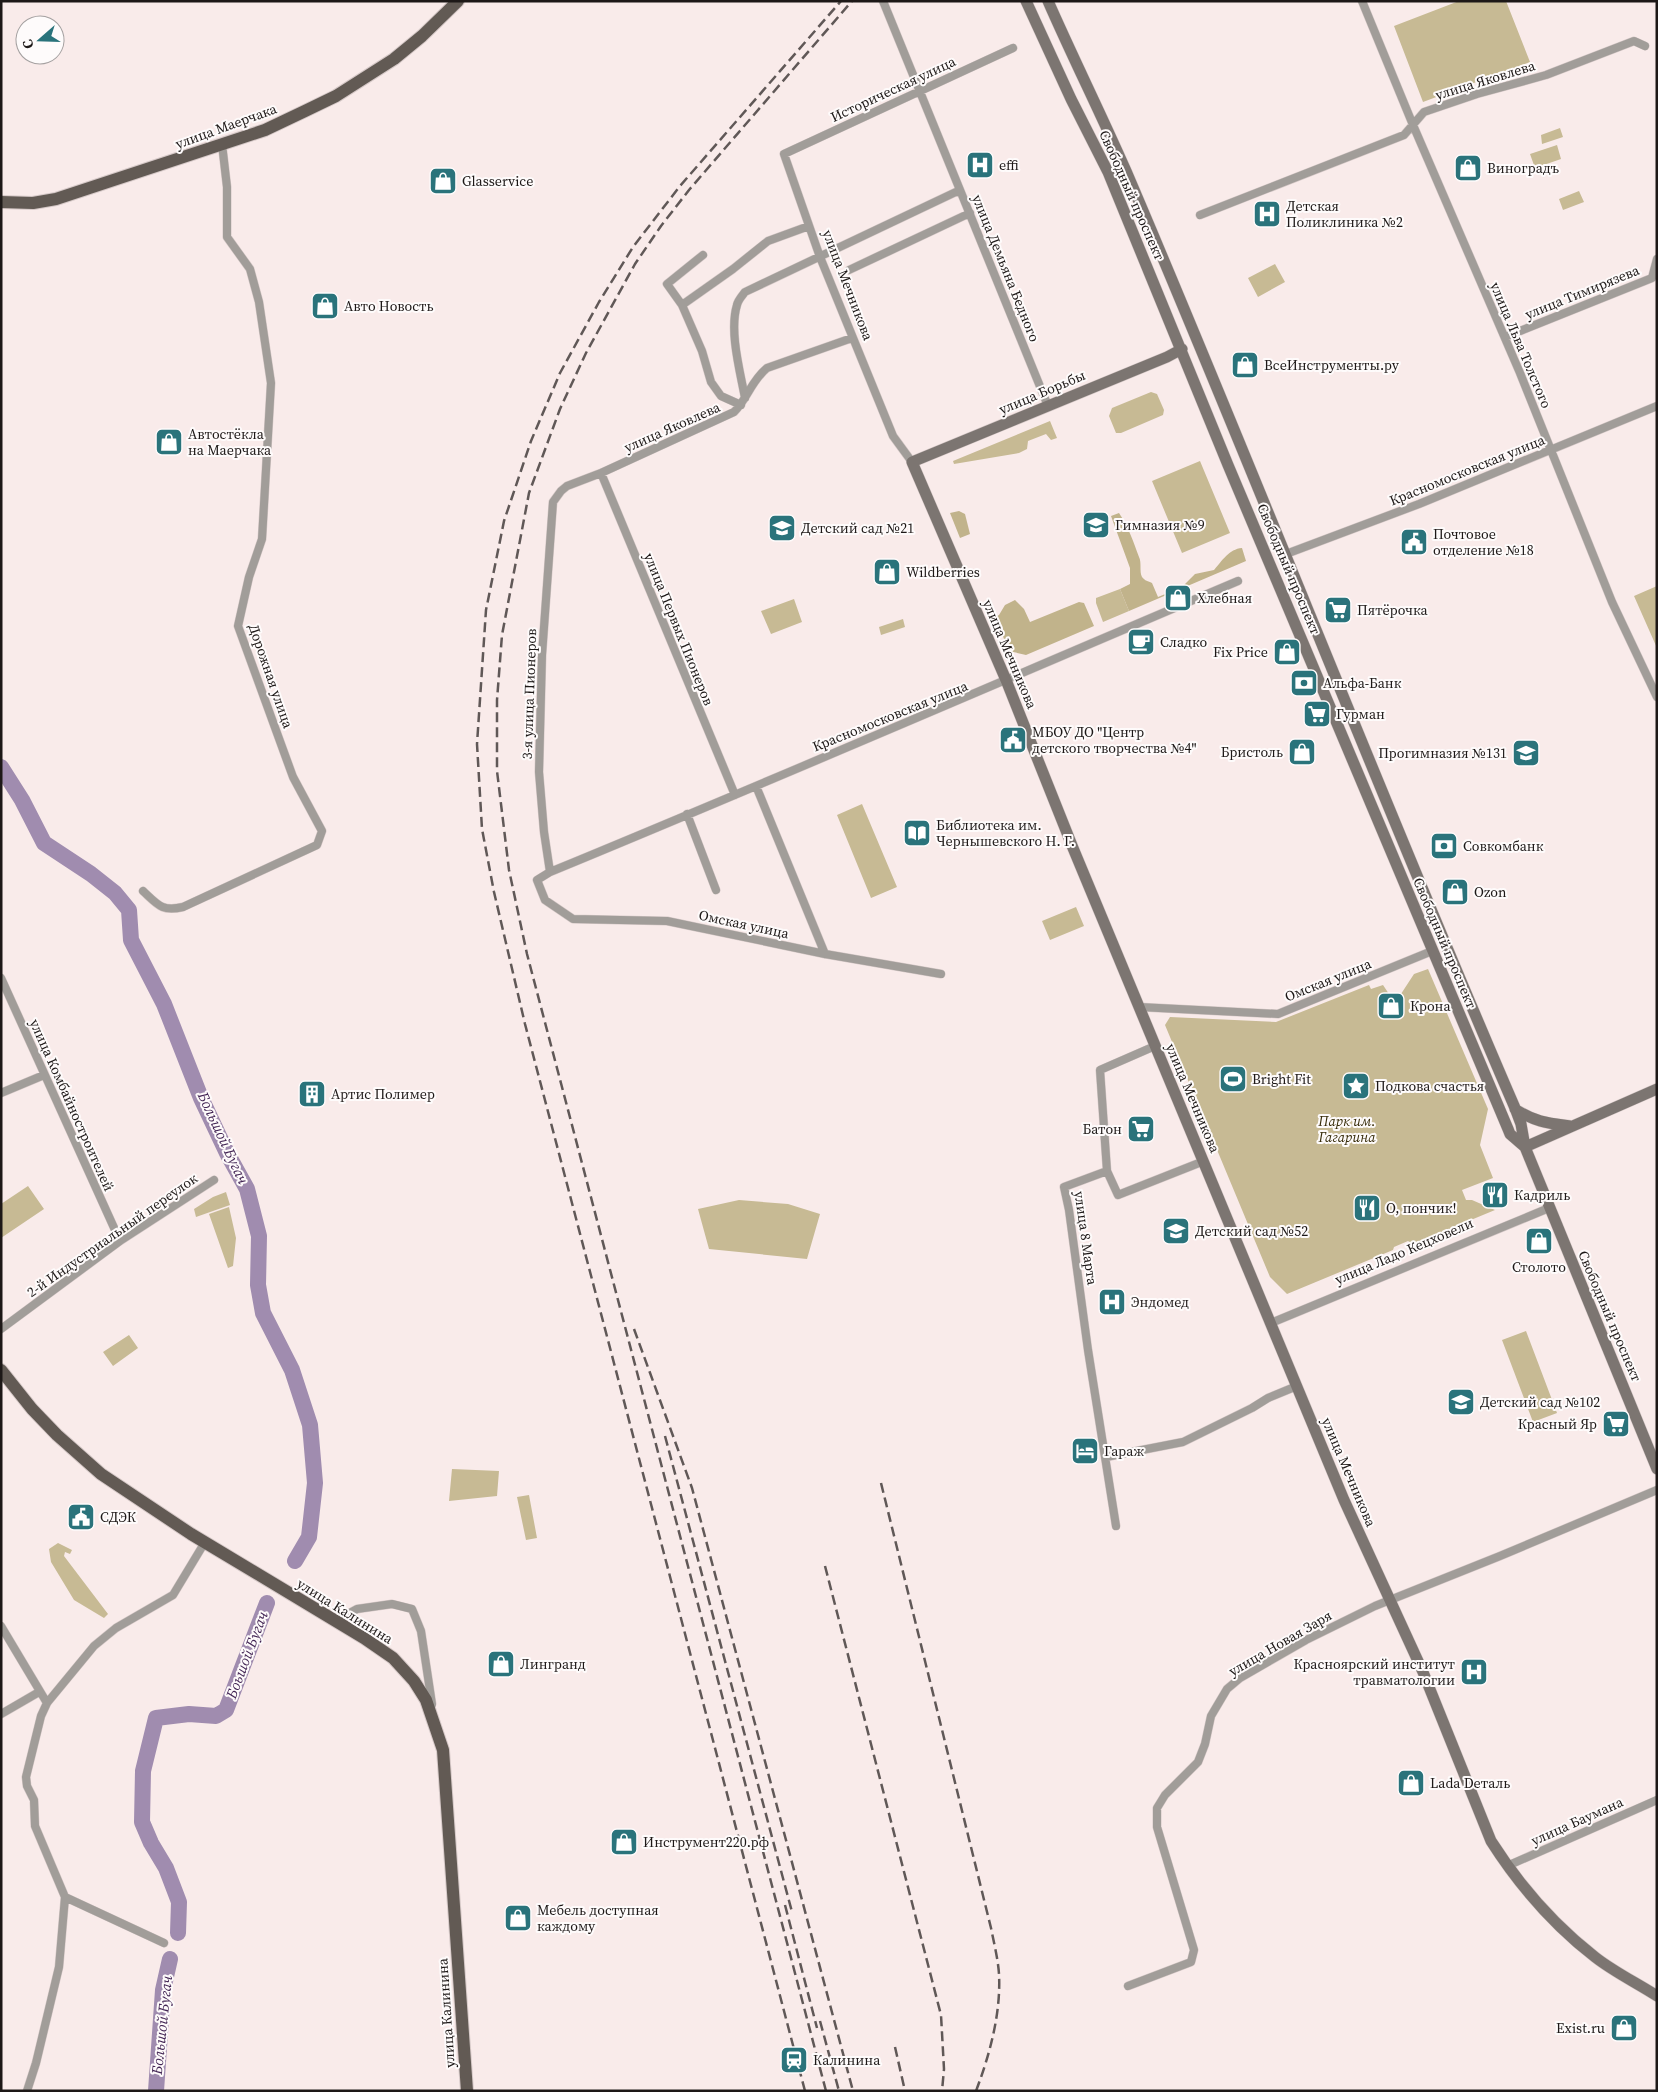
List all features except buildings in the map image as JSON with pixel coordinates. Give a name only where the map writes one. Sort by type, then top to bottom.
[{"type":"main road","name":"улица Маерчака","points":[[1,202],[33,203],[56,199],[273,126],[336,96],[368,77],[422,36],[458,1]]},
{"type":"main road","name":"Свободный проспект","points":[[1026,1],[1071,99],[1108,172],[1228,465],[1510,1134],[1525,1147]]},
{"type":"main road","name":"Свободный проспект","points":[[1048,1],[1065,43],[1125,169],[1286,554],[1445,946],[1515,1108],[1521,1124],[1525,1147],[1657,1469]]},
{"type":"main road","name":"улица Борьбы","points":[[912,462],[1166,358],[1182,349]]},
{"type":"main road","name":"улица Мечникова","points":[[912,462],[1006,680],[1155,1046],[1348,1509],[1426,1681],[1491,1841],[1507,1866],[1546,1913],[1596,1958],[1657,1996]]},
{"type":"main road","points":[[1269,559],[1286,554]]},
{"type":"main road","points":[[1432,951],[1445,946]]},
{"type":"main road","points":[[1525,1147],[1657,1089]]},
{"type":"main road","points":[[1515,1108],[1529,1118],[1544,1123],[1572,1126]]},
{"type":"main road","name":"улица Калинина","points":[[1,1370],[32,1409],[84,1460],[127,1492],[205,1542],[393,1658],[414,1681],[426,1700],[434,1719],[443,1750],[467,2091]]},
{"type":"street","name":"улица Демьяна Бедного","points":[[883,1],[1048,406]]},
{"type":"street","name":"улица Льва Толстого","points":[[1362,1],[1504,337],[1612,602],[1657,697]]},
{"type":"street","name":"улица Яковлева","points":[[1200,215],[1404,135],[1424,112],[1477,94],[1546,75],[1634,41],[1645,46]]},
{"type":"street","name":"Историческая улица","points":[[784,154],[1013,48]]},
{"type":"street","name":"Дорожная улица","points":[[143,891],[161,907],[170,910],[183,907],[317,845],[322,832],[293,777],[238,626],[249,576],[262,540],[271,383],[259,302],[250,269],[227,237],[227,187],[222,144]]},
{"type":"street","name":"улица Мечникова","points":[[784,154],[808,226],[852,338],[893,436],[912,462]]},
{"type":"street","points":[[703,254],[666,284],[682,305],[702,351],[711,382],[721,396],[743,401],[736,347],[735,316],[737,303],[745,292],[960,190]]},
{"type":"street","points":[[849,270],[970,213]]},
{"type":"street","points":[[682,305],[733,269],[768,241],[808,226]]},
{"type":"street","name":"улица Тимирязева","points":[[1504,337],[1652,278],[1657,259]]},
{"type":"street","name":"улица Яковлева","points":[[568,486],[728,416],[743,401],[756,377],[767,368],[852,338]]},
{"type":"street","name":"Красномосковская улица","points":[[1286,554],[1410,507],[1657,406]]},
{"type":"street","name":"улица Первых Пионеров","points":[[601,473],[735,795]]},
{"type":"street","name":"3-я улица Пионеров","points":[[550,872],[544,832],[539,772],[542,654],[553,502],[561,491],[568,486]]},
{"type":"street","name":"Красномосковская улица","points":[[550,872],[1238,581]]},
{"type":"street","points":[[756,786],[825,954]]},
{"type":"street","points":[[686,814],[716,890]]},
{"type":"street","name":"Омская улица","points":[[550,872],[537,880],[545,900],[573,919],[667,921],[825,954],[941,974]]},
{"type":"street","name":"Омская улица","points":[[1139,1007],[1278,1014],[1432,951]]},
{"type":"street","name":"улица Комбайностроителей","points":[[1,978],[120,1241]]},
{"type":"street","points":[[1155,1046],[1100,1070],[1107,1171],[1118,1195],[1204,1161]]},
{"type":"street","points":[[1,1093],[44,1075]]},
{"type":"street","name":"улица 8 Марта","points":[[1107,1171],[1064,1187],[1070,1210],[1088,1350],[1116,1526]]},
{"type":"street","name":"2-й Индустриальный переулок","points":[[1,1328],[120,1241],[214,1180]]},
{"type":"street","name":"улица Ладо Кецховели","points":[[1271,1323],[1550,1208]]},
{"type":"street","points":[[1106,1456],[1183,1442],[1252,1408],[1268,1398],[1298,1386]]},
{"type":"street","name":"улица Новая Заря","points":[[1128,1986],[1191,1962],[1194,1950],[1157,1827],[1157,1808],[1165,1795],[1198,1762],[1205,1744],[1211,1716],[1227,1689],[1240,1678],[1306,1640],[1375,1606],[1657,1490]]},
{"type":"street","points":[[27,2091],[36,2063],[58,1967],[65,1897],[35,1826],[34,1800],[27,1786],[26,1776],[41,1716],[47,1703],[94,1646],[116,1628],[173,1595],[205,1542]]},
{"type":"street","points":[[335,1621],[357,1609],[392,1604],[412,1609],[420,1631],[434,1719]]},
{"type":"street","points":[[1,1626],[47,1703]]},
{"type":"street","points":[[1,1714],[39,1692]]},
{"type":"street","name":"улица Баумана","points":[[1507,1866],[1657,1800]]},
{"type":"street","points":[[65,1897],[164,1943]]},
{"type":"green space","points":[[1459,1],[1506,1],[1530,62],[1423,102],[1394,26]]},
{"type":"green space","points":[[1560,128],[1563,137],[1542,144],[1541,135]]},
{"type":"green space","points":[[1557,145],[1561,159],[1535,168],[1530,154]]},
{"type":"green space","points":[[1579,191],[1584,202],[1563,210],[1559,199]]},
{"type":"green space","points":[[1275,264],[1285,282],[1258,297],[1248,278]]},
{"type":"green space","points":[[1151,392],[1157,394],[1164,410],[1163,415],[1121,433],[1116,433],[1109,416],[1112,408]]},
{"type":"green space","points":[[1050,421],[1057,438],[1051,440],[1046,434],[1028,441],[1027,449],[1019,453],[954,464],[953,461]]},
{"type":"green space","points":[[1200,461],[1230,533],[1182,553],[1152,481]]},
{"type":"green space","points":[[1657,586],[1657,648],[1634,596]]},
{"type":"green space","points":[[1120,589],[1129,611],[1103,622],[1096,598]]},
{"type":"green space","points":[[794,599],[802,622],[771,634],[761,611]]},
{"type":"green space","points":[[903,619],[905,627],[881,635],[879,627]]},
{"type":"green space","points":[[862,804],[897,887],[871,898],[837,815]]},
{"type":"green space","points":[[1076,907],[1084,926],[1050,940],[1042,921]]},
{"type":"green space","name":"Парк им. Гагарина","points":[[1428,969],[1488,1109],[1480,1145],[1493,1178],[1462,1190],[1466,1200],[1472,1200],[1495,1210],[1413,1244],[1408,1241],[1394,1247],[1393,1250],[1287,1294],[1270,1277],[1165,1025],[1170,1017],[1276,1022],[1369,985],[1371,989],[1383,985],[1391,997],[1399,997],[1414,974]]},
{"type":"green space","points":[[28,1186],[44,1209],[1,1238],[1,1204]]},
{"type":"green space","points":[[226,1192],[230,1205],[196,1217],[194,1209],[213,1197]]},
{"type":"green space","points":[[739,1200],[788,1204],[820,1214],[807,1259],[709,1249],[698,1209]]},
{"type":"green space","points":[[229,1207],[236,1238],[233,1266],[228,1268],[209,1214]]},
{"type":"green space","points":[[1526,1331],[1557,1413],[1533,1422],[1502,1340]]},
{"type":"green space","points":[[129,1335],[138,1348],[113,1366],[103,1352]]},
{"type":"green space","points":[[452,1469],[499,1471],[497,1496],[449,1501]]},
{"type":"green space","points":[[529,1495],[537,1538],[526,1540],[517,1497]]},
{"type":"green space","points":[[58,1543],[72,1550],[70,1554],[65,1552],[64,1556],[108,1614],[104,1618],[74,1600],[51,1562],[49,1549]]},
{"type":"shaded area","points":[[959,511],[965,514],[970,534],[960,538],[950,513]]},
{"type":"shaded area","points":[[1119,513],[1128,529],[1140,559],[1142,577],[1152,583],[1158,597],[1182,587],[1195,574],[1214,570],[1226,556],[1237,549],[1242,548],[1246,561],[1129,611],[1120,589],[1130,584],[1130,568],[1111,516]]},
{"type":"shaded area","points":[[1015,600],[1024,609],[1030,622],[1079,602],[1084,603],[1094,626],[1026,655],[1009,651],[995,617],[999,615],[1005,605]]},
{"type":"waterway","name":"Большой Бугач","points":[[1,767],[22,800],[44,843],[91,874],[115,893],[129,910],[131,940],[164,1004],[201,1098],[227,1153],[247,1189],[259,1236],[258,1285],[263,1313],[292,1370],[310,1425],[315,1483],[309,1537],[295,1561]]},
{"type":"waterway","name":"Боьшой Бугач","points":[[178,1933],[179,1902],[166,1868],[151,1843],[142,1822],[143,1771],[156,1718],[189,1714],[216,1716],[226,1710],[267,1603]]},
{"type":"waterway","name":"Большой Бугач","points":[[156,2091],[163,1990],[170,1959]]},
{"type":"railway","points":[[805,2091],[525,1024],[494,892],[482,829],[477,744],[486,610],[504,521],[531,441],[560,373],[599,302],[633,247],[680,186],[841,1]]},
{"type":"railway","points":[[826,2091],[527,954],[509,870],[497,771],[497,700],[502,635],[529,493],[560,409],[586,353],[635,264],[661,226],[689,190],[852,1]]},
{"type":"railway","points":[[634,1329],[692,1488],[853,2091]]},
{"type":"railway","points":[[665,1436],[792,1912]]},
{"type":"railway","points":[[881,1483],[998,1963],[999,1989],[994,2033],[976,2091]]},
{"type":"railway","points":[[825,1566],[941,2015],[944,2069],[942,2091]]},
{"type":"railway","points":[[785,1905],[817,2028]]},
{"type":"railway","points":[[820,2021],[839,2091]]},
{"type":"railway","points":[[895,2047],[905,2091]]},
{"type":"place","name":"effi","points":[[980,165]]},
{"type":"place","name":"Виноградъ","points":[[1468,168]]},
{"type":"place","name":"Glasservice","points":[[443,181]]},
{"type":"place","name":"Детская Поликлиника №2","points":[[1267,214]]},
{"type":"place","name":"Авто Новость","points":[[325,306]]},
{"type":"place","name":"ВсеИнструменты.ру","points":[[1245,365]]},
{"type":"place","name":"Автостёкла на Маерчака","points":[[169,442]]},
{"type":"place","name":"Гимназия №9","points":[[1096,525]]},
{"type":"place","name":"Детский сад №21","points":[[782,528]]},
{"type":"place","name":"Почтовое отделение №18","points":[[1414,542]]},
{"type":"place","name":"Wildberries","points":[[887,572]]},
{"type":"place","name":"Хлебная","points":[[1178,598]]},
{"type":"place","name":"Пятёрочка","points":[[1338,610]]},
{"type":"place","name":"Сладко","points":[[1141,642]]},
{"type":"place","name":"Fix Price","points":[[1287,652]]},
{"type":"place","name":"Альфа-Банк","points":[[1304,683]]},
{"type":"place","name":"Гурман","points":[[1317,714]]},
{"type":"place","name":"МБОУ ДО \"Центр детского творчества №4\"","points":[[1013,740]]},
{"type":"place","name":"Бристоль","points":[[1302,752]]},
{"type":"place","name":"Прогимназия №131","points":[[1526,753]]},
{"type":"place","name":"Библиотека им. Чернышевского Н. Г.","points":[[917,833]]},
{"type":"place","name":"Совкомбанк","points":[[1444,846]]},
{"type":"place","name":"Ozon","points":[[1455,892]]},
{"type":"place","name":"Крона","points":[[1391,1006]]},
{"type":"place","name":"Bright Fit","points":[[1233,1079]]},
{"type":"place","name":"Подкова счастья","points":[[1356,1086]]},
{"type":"place","name":"Артис Полимер","points":[[312,1094]]},
{"type":"place","name":"Батон","points":[[1141,1129]]},
{"type":"place","name":"Кадриль","points":[[1495,1195]]},
{"type":"place","name":"О, пончик!","points":[[1367,1208]]},
{"type":"place","name":"Детский сад №52","points":[[1176,1231]]},
{"type":"place","name":"Столото","points":[[1539,1241]]},
{"type":"place","name":"Эндомед","points":[[1112,1302]]},
{"type":"place","name":"Детский сад №102","points":[[1461,1402]]},
{"type":"place","name":"Красный Яр","points":[[1616,1424]]},
{"type":"place","name":"Гараж","points":[[1085,1451]]},
{"type":"place","name":"СДЭК","points":[[81,1517]]},
{"type":"place","name":"Лингранд","points":[[501,1664]]},
{"type":"place","name":"Красноярский институт травматологии","points":[[1474,1672]]},
{"type":"place","name":"Lada Dеталь","points":[[1411,1783]]},
{"type":"place","name":"Инструмент220.рф","points":[[624,1842]]},
{"type":"place","name":"Мебель доступная каждому","points":[[518,1918]]},
{"type":"place","name":"Exist.ru","points":[[1624,2028]]},
{"type":"place","name":"Калинина","points":[[794,2060]]}]
